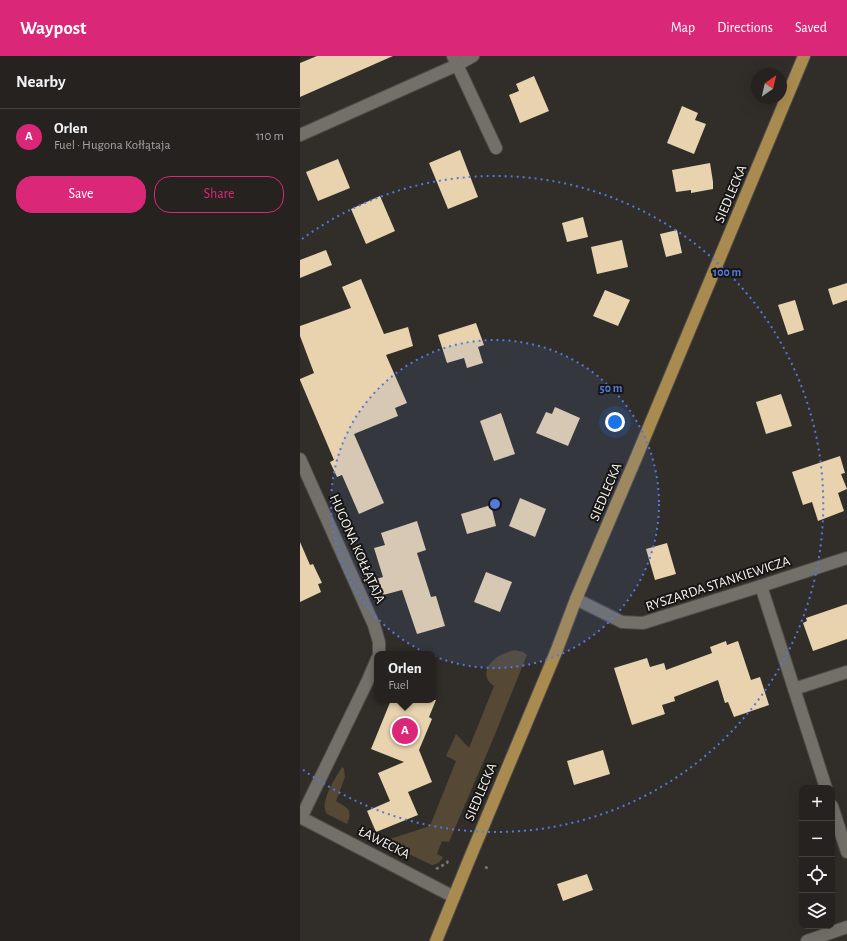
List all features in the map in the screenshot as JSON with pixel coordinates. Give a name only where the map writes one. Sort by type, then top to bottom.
[{"type":"main road","name":"SIEDLECKA","points":[[436,941],[556,652],[576,599],[804,56]]},
{"type":"street","points":[[300,135],[455,60],[473,56]]},
{"type":"street","points":[[455,60],[496,148]]},
{"type":"street","name":"HUGONA KOŁŁĄTAJA","points":[[300,459],[374,625],[379,642],[379,651]]},
{"type":"street","name":"RYSZARDA STANKIEWICZA","points":[[576,599],[622,622],[643,623],[847,558]]},
{"type":"street","points":[[761,586],[825,785]]},
{"type":"street","points":[[300,818],[374,666]]},
{"type":"street","points":[[794,689],[847,672]]},
{"type":"street","points":[[835,815],[847,852]]},
{"type":"street","name":"ŁAWECKA","points":[[300,818],[454,897]]},
{"type":"street","points":[[808,941],[847,927]]},
{"type":"shaded area","points":[[514,650],[523,652],[527,655],[449,842],[442,841],[437,854],[443,857],[441,860],[432,865],[375,838],[393,838],[430,826],[456,761],[446,756],[456,734],[469,748],[494,686],[487,678],[486,674],[488,666],[491,662],[504,653]]},
{"type":"shaded area","points":[[342,767],[344,769],[345,777],[336,801],[346,807],[349,812],[350,815],[347,824],[327,814],[325,809],[326,797]]},
{"type":"building","points":[[317,56],[393,56],[300,97],[300,63]]},
{"type":"building","points":[[534,76],[549,111],[520,123],[509,95],[519,91],[516,84]]},
{"type":"building","points":[[682,106],[698,113],[695,120],[706,124],[694,154],[667,143]]},
{"type":"building","points":[[460,150],[478,197],[448,209],[429,163]]},
{"type":"building","points":[[338,159],[350,188],[318,201],[306,172]]},
{"type":"building","points":[[710,163],[713,189],[691,193],[691,190],[676,192],[672,170]]},
{"type":"building","points":[[380,196],[395,231],[366,244],[351,209]]},
{"type":"building","points":[[583,217],[588,237],[567,242],[562,223]]},
{"type":"building","points":[[677,230],[682,253],[666,257],[660,234]]},
{"type":"building","points":[[622,240],[628,267],[597,274],[591,247]]},
{"type":"building","points":[[326,250],[332,265],[300,278],[300,260]]},
{"type":"building","points":[[361,279],[384,334],[408,327],[413,346],[386,355],[407,403],[395,408],[398,416],[354,434],[384,503],[359,514],[342,475],[337,477],[330,462],[334,460],[300,380],[314,373],[300,336],[300,326],[351,308],[342,287]]},
{"type":"building","points":[[847,283],[847,300],[833,305],[828,289]]},
{"type":"building","points":[[605,290],[630,300],[618,326],[593,316]]},
{"type":"building","points":[[795,300],[804,330],[788,335],[778,305]]},
{"type":"building","points":[[476,323],[484,345],[478,347],[483,363],[467,368],[464,358],[447,363],[438,335]]},
{"type":"building","points":[[781,394],[792,426],[766,434],[756,402]]},
{"type":"building","points":[[555,407],[580,418],[568,446],[536,433],[546,412],[552,414]]},
{"type":"building","points":[[501,413],[515,454],[494,461],[480,421]]},
{"type":"building","points":[[840,456],[845,473],[841,474],[847,489],[838,493],[844,511],[818,521],[812,502],[803,505],[792,472]]},
{"type":"building","points":[[520,498],[546,509],[535,537],[509,526]]},
{"type":"building","points":[[491,505],[496,526],[467,534],[461,514]]},
{"type":"building","points":[[417,521],[426,550],[417,553],[431,597],[436,596],[445,626],[417,634],[402,590],[383,595],[376,579],[383,577],[374,548],[385,545],[381,533]]},
{"type":"building","points":[[300,542],[310,565],[313,564],[322,583],[318,584],[321,592],[300,602]]},
{"type":"building","points":[[667,543],[676,574],[655,580],[646,549]]},
{"type":"building","points":[[486,572],[512,582],[500,612],[474,602]]},
{"type":"building","points":[[847,604],[847,639],[813,651],[803,623],[807,621],[806,618]]},
{"type":"building","points":[[726,641],[727,645],[738,641],[751,680],[760,677],[769,705],[734,717],[728,702],[725,703],[718,680],[674,697],[675,701],[662,705],[665,714],[632,725],[614,668],[647,658],[650,667],[664,663],[666,670],[712,653],[710,647]]},
{"type":"building","points":[[390,703],[435,703],[429,717],[432,719],[419,750],[432,782],[408,792],[418,815],[376,832],[367,811],[390,801],[378,773],[404,762],[371,749]]},
{"type":"building","points":[[603,750],[610,774],[574,785],[567,761]]},
{"type":"building","points":[[587,874],[593,890],[563,901],[557,884]]},
{"type":"place","name":"Orlen","points":[[405,731]]}]
